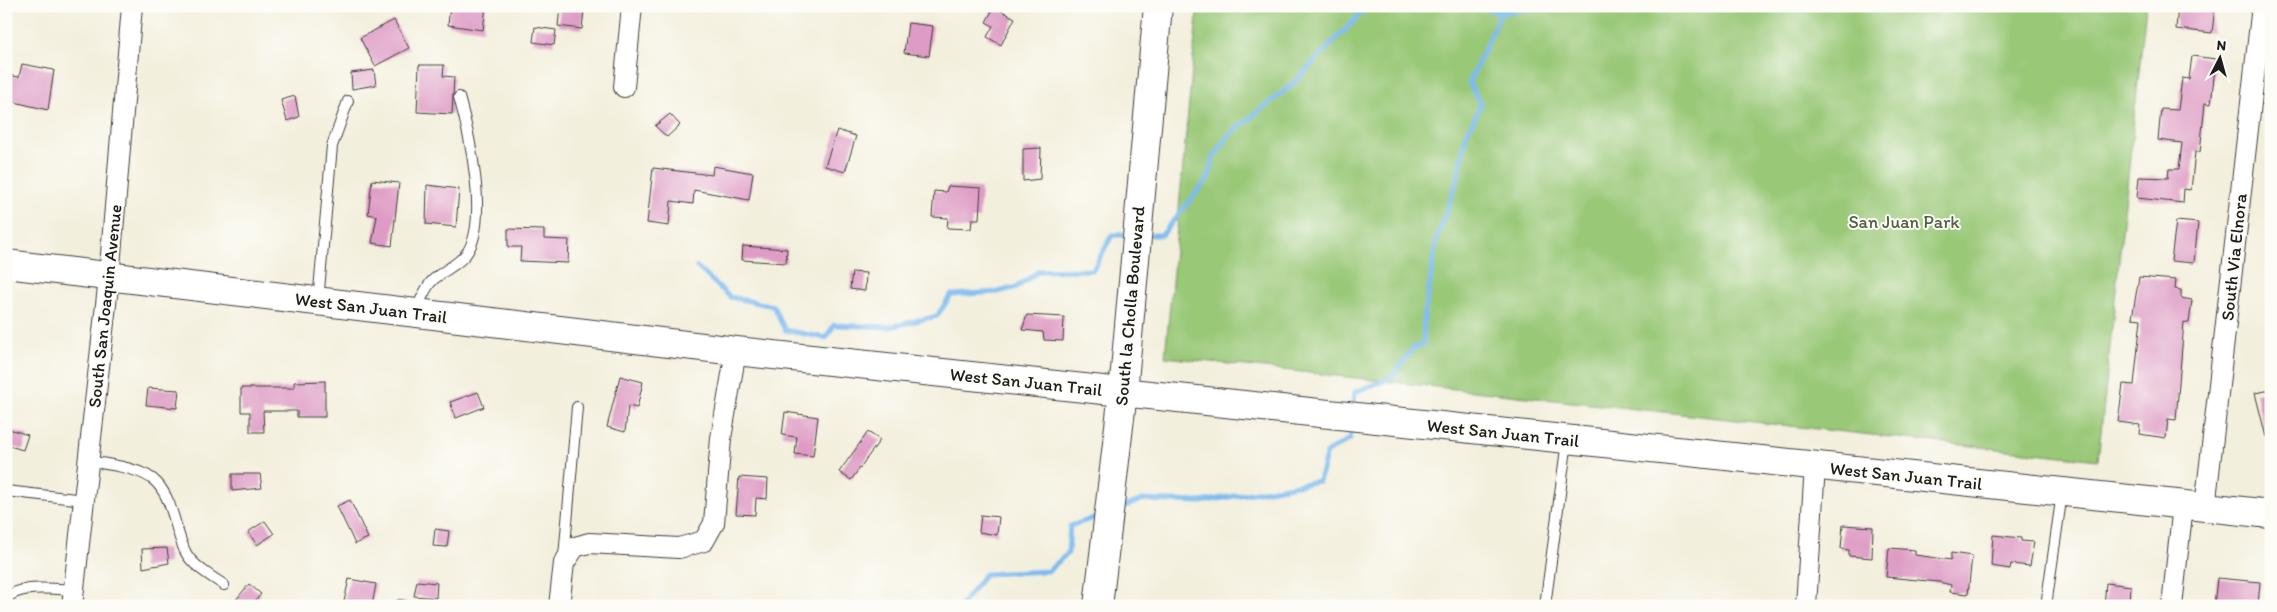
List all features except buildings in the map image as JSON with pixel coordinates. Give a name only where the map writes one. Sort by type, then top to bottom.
[{"type":"street","name":"South San Joaquin Avenue","points":[[72,598],[109,278],[132,6]]},
{"type":"street","points":[[624,87],[632,6]]},
{"type":"street","name":"South la Cholla Boulevard","points":[[1098,606],[1123,392],[1158,6]]},
{"type":"street","name":"South Via Elnora","points":[[2172,606],[2194,506],[2262,6]]},
{"type":"street","name":"West San Juan Trail","points":[[6,264],[109,278],[736,351],[2271,514]]},
{"type":"street","points":[[559,606],[564,563],[575,547],[589,543],[679,548],[704,541],[714,523],[722,438],[736,351]]},
{"type":"street","points":[[1806,606],[1815,466]]},
{"type":"lane","points":[[414,313],[431,282],[466,255],[475,236],[477,203],[472,142],[460,97]]},
{"type":"lane","points":[[318,302],[332,146],[348,101]]},
{"type":"lane","points":[[564,563],[578,407]]},
{"type":"lane","points":[[1544,606],[1567,440]]},
{"type":"lane","points":[[88,460],[135,470],[157,482],[174,515],[186,554],[211,577],[224,585]]},
{"type":"lane","points":[[6,492],[84,500]]},
{"type":"lane","points":[[2046,606],[2062,492]]},
{"type":"lane","points":[[6,599],[11,593],[36,588],[72,598]]},
{"type":"lane","points":[[400,605],[405,606]]},
{"type":"green space","name":"San Juan Park","points":[[1198,6],[2146,6],[2098,460],[1165,357]]},
{"type":"waterway","points":[[1152,235],[1162,235],[1209,177],[1213,158],[1231,133],[1293,84],[1368,6]]},
{"type":"waterway","points":[[1475,6],[1501,13],[1551,6]]},
{"type":"waterway","points":[[1354,402],[1355,392],[1391,378],[1413,348],[1423,345],[1424,315],[1436,240],[1457,181],[1466,135],[1481,105],[1469,83],[1501,13]]},
{"type":"waterway","points":[[697,267],[730,297],[773,306],[785,330],[826,338],[834,325],[890,327],[937,316],[951,295],[998,292],[1017,287],[1039,271],[1093,270],[1112,235],[1122,235]]},
{"type":"waterway","points":[[1124,507],[1142,500],[1201,502],[1319,481],[1327,452],[1350,439],[1351,432]]},
{"type":"waterway","points":[[961,606],[985,574],[1048,571],[1068,553],[1070,526],[1094,518]]}]
